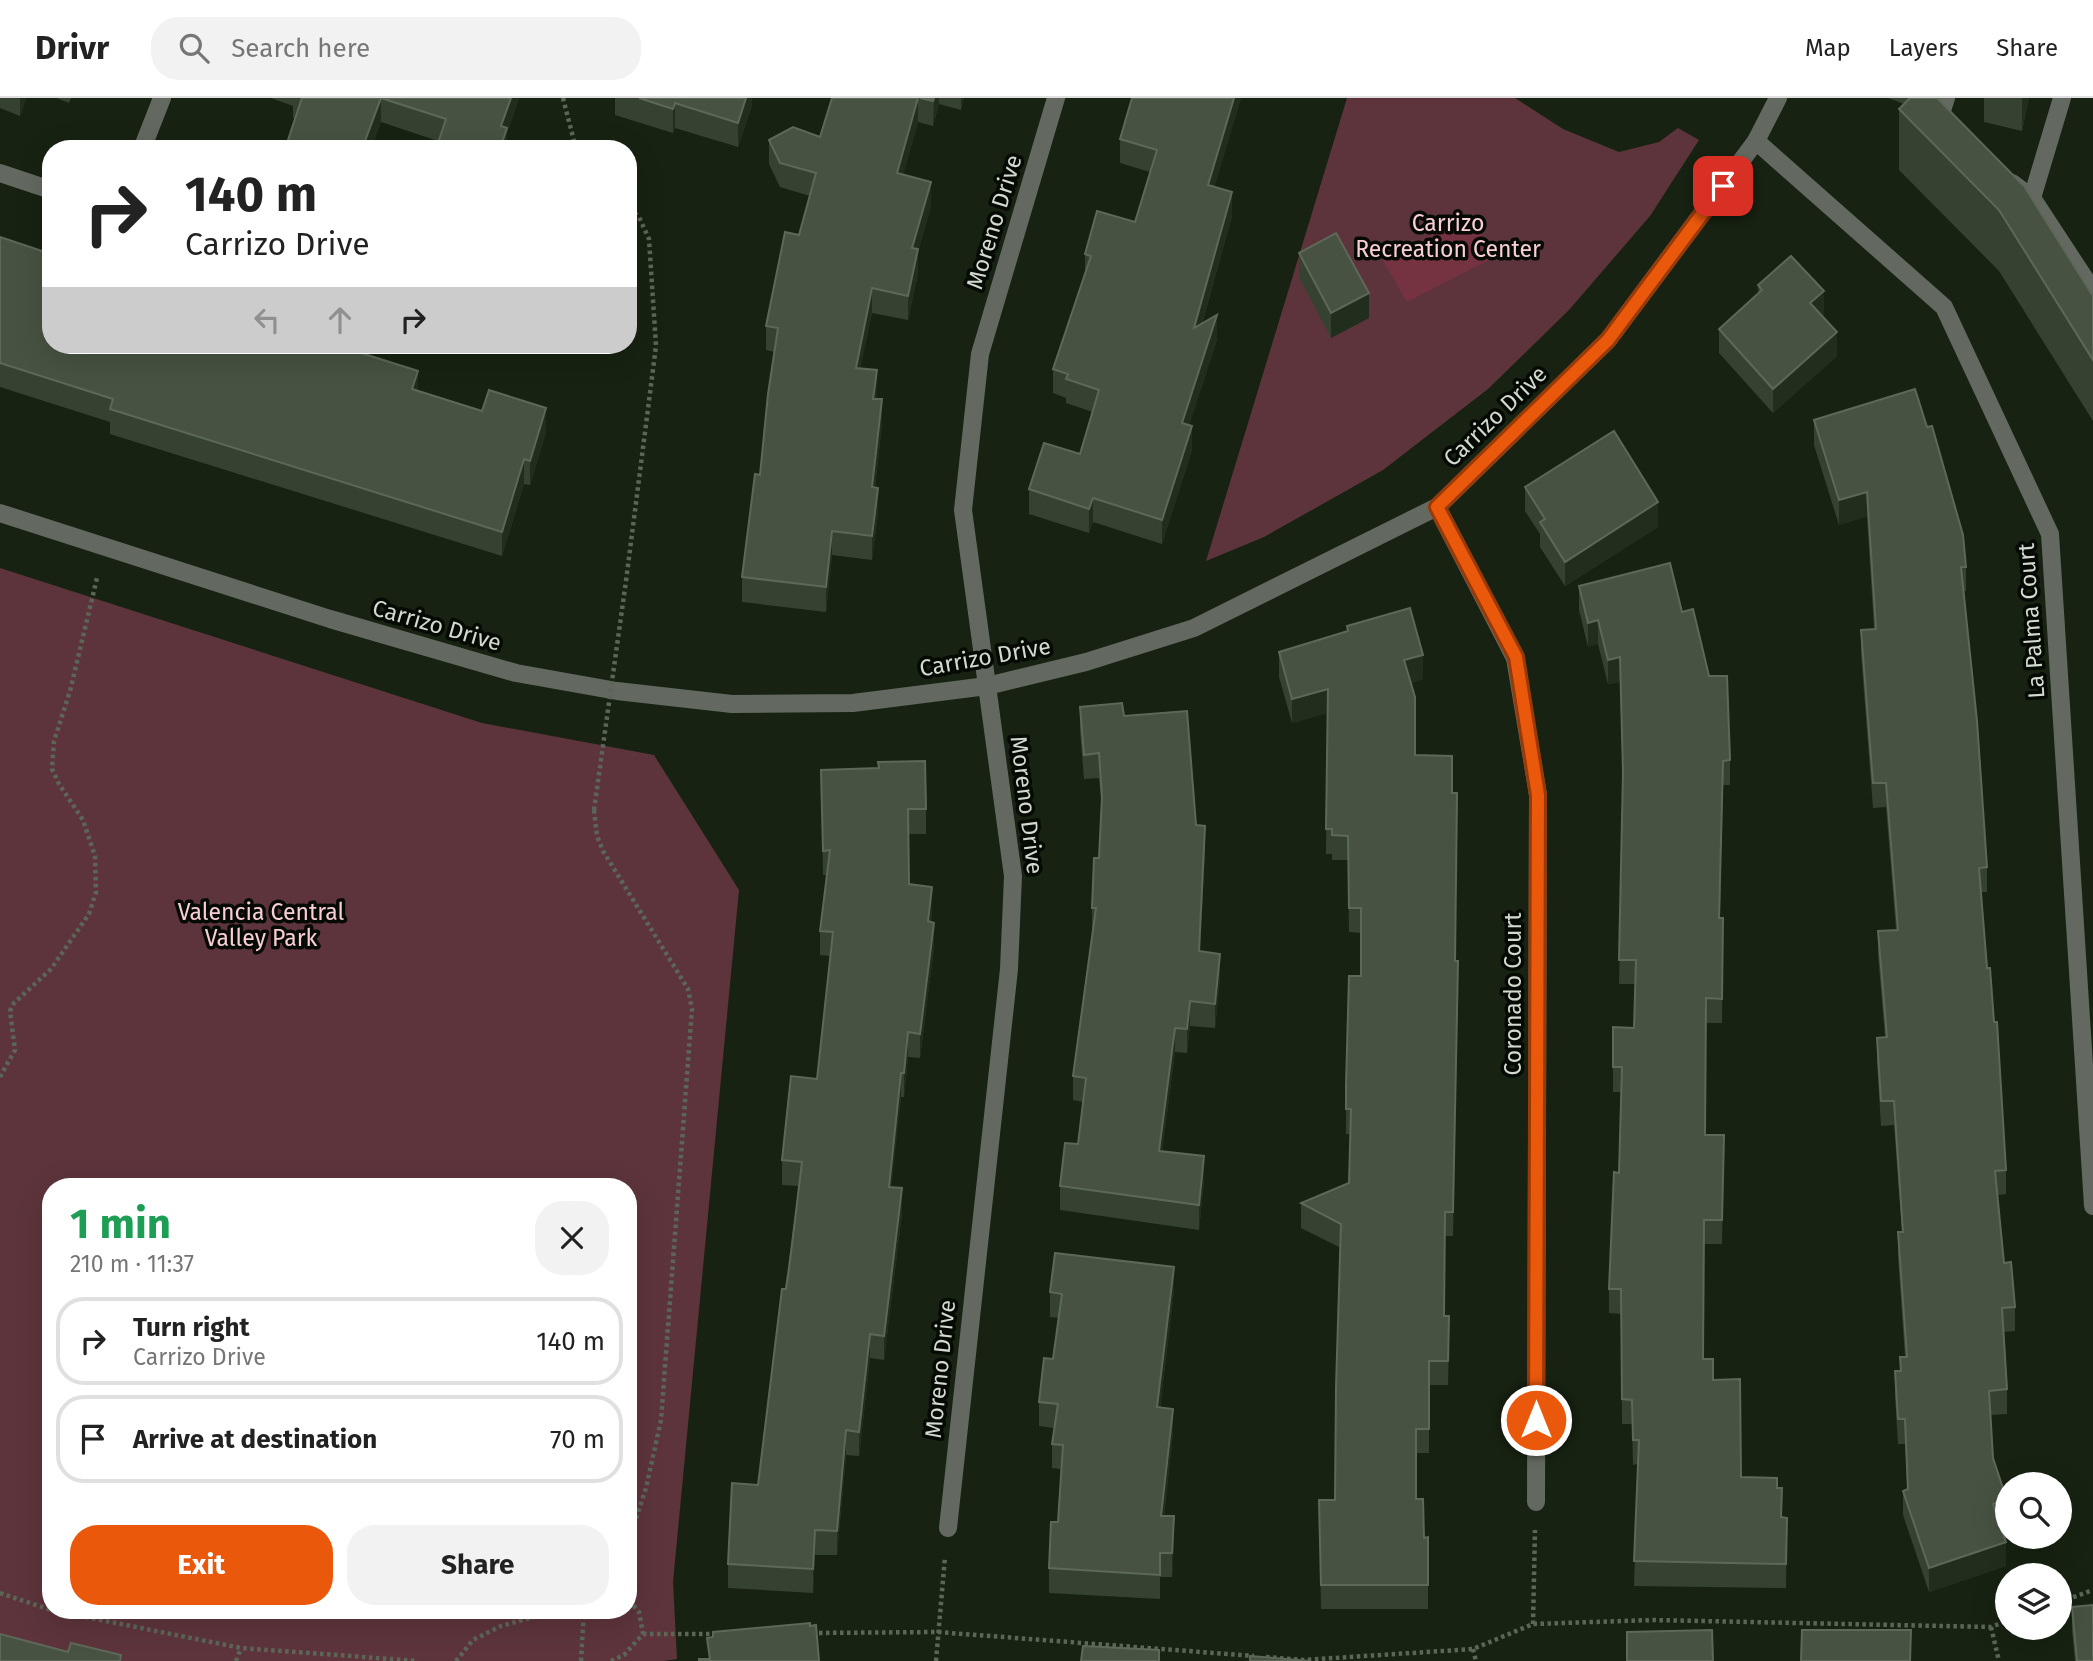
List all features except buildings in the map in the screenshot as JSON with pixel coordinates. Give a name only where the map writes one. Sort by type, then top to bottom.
[{"type":"street","points":[[146,140],[162,98]]},
{"type":"street","name":"Moreno Drive","points":[[948,1528],[1009,968],[1013,876],[963,510],[980,354],[1056,98]]},
{"type":"street","name":"Carrizo Drive","points":[[0,513],[330,619],[516,673],[617,691],[732,704],[853,703],[987,686],[1086,662],[1194,628],[1437,507],[1608,340],[1756,141],[1778,98]]},
{"type":"street","points":[[1946,98],[1937,126],[1948,134]]},
{"type":"street","points":[[2032,198],[2062,98]]},
{"type":"street","name":"La Palma Court","points":[[1756,141],[1944,307],[2050,534],[2093,1206]]},
{"type":"street","points":[[0,173],[42,187]]},
{"type":"street","points":[[2001,174],[2032,198],[2093,290]]},
{"type":"street","name":"Coronado Court","points":[[1437,507],[1516,657],[1538,795],[1536,1502]]},
{"type":"path","points":[[563,98],[574,140]]},
{"type":"path","points":[[637,215],[649,239],[656,346],[594,810],[597,835],[603,851],[688,989],[692,1009],[662,1420],[637,1515]]},
{"type":"path","points":[[0,1077],[15,1050],[10,1011],[14,1003],[51,969],[89,914],[96,892],[95,856],[83,820],[58,784],[52,768],[54,741],[70,691],[104,546]]},
{"type":"path","points":[[1533,1624],[1536,1502]]},
{"type":"path","points":[[936,1661],[948,1528]]},
{"type":"path","points":[[2072,1598],[2093,1590]]},
{"type":"path","points":[[0,1593],[42,1607]]},
{"type":"path","points":[[637,1610],[643,1634]]},
{"type":"path","points":[[96,1619],[240,1648],[418,1661]]},
{"type":"path","points":[[456,1661],[473,1640],[501,1626],[526,1619]]},
{"type":"path","points":[[582,1661],[584,1619]]},
{"type":"path","points":[[799,1633],[937,1632],[1303,1660],[1473,1649],[1533,1624],[1653,1620],[1995,1626]]},
{"type":"path","points":[[1991,1627],[1999,1661]]},
{"type":"path","points":[[611,1661],[624,1655],[643,1634],[717,1634]]},
{"type":"path","points":[[236,1661],[240,1648]]},
{"type":"path","points":[[1473,1649],[1476,1661]]},
{"type":"green space","name":"Carrizo Recreation Center","points":[[1347,98],[1515,98],[1563,129],[1619,152],[1659,142],[1678,128],[1699,140],[1650,216],[1569,310],[1488,389],[1383,470],[1264,537],[1206,561]]},
{"type":"green space","name":"Valencia Central Valley Park","points":[[0,568],[482,723],[654,755],[739,890],[673,1582],[677,1659],[105,1661],[0,1634]]},
{"type":"shaded area","points":[[1473,215],[1493,258],[1407,302],[1382,259]]},
{"type":"route","points":[[1536,1420],[1538,795],[1516,657],[1437,507],[1608,340],[1723,186]]}]
